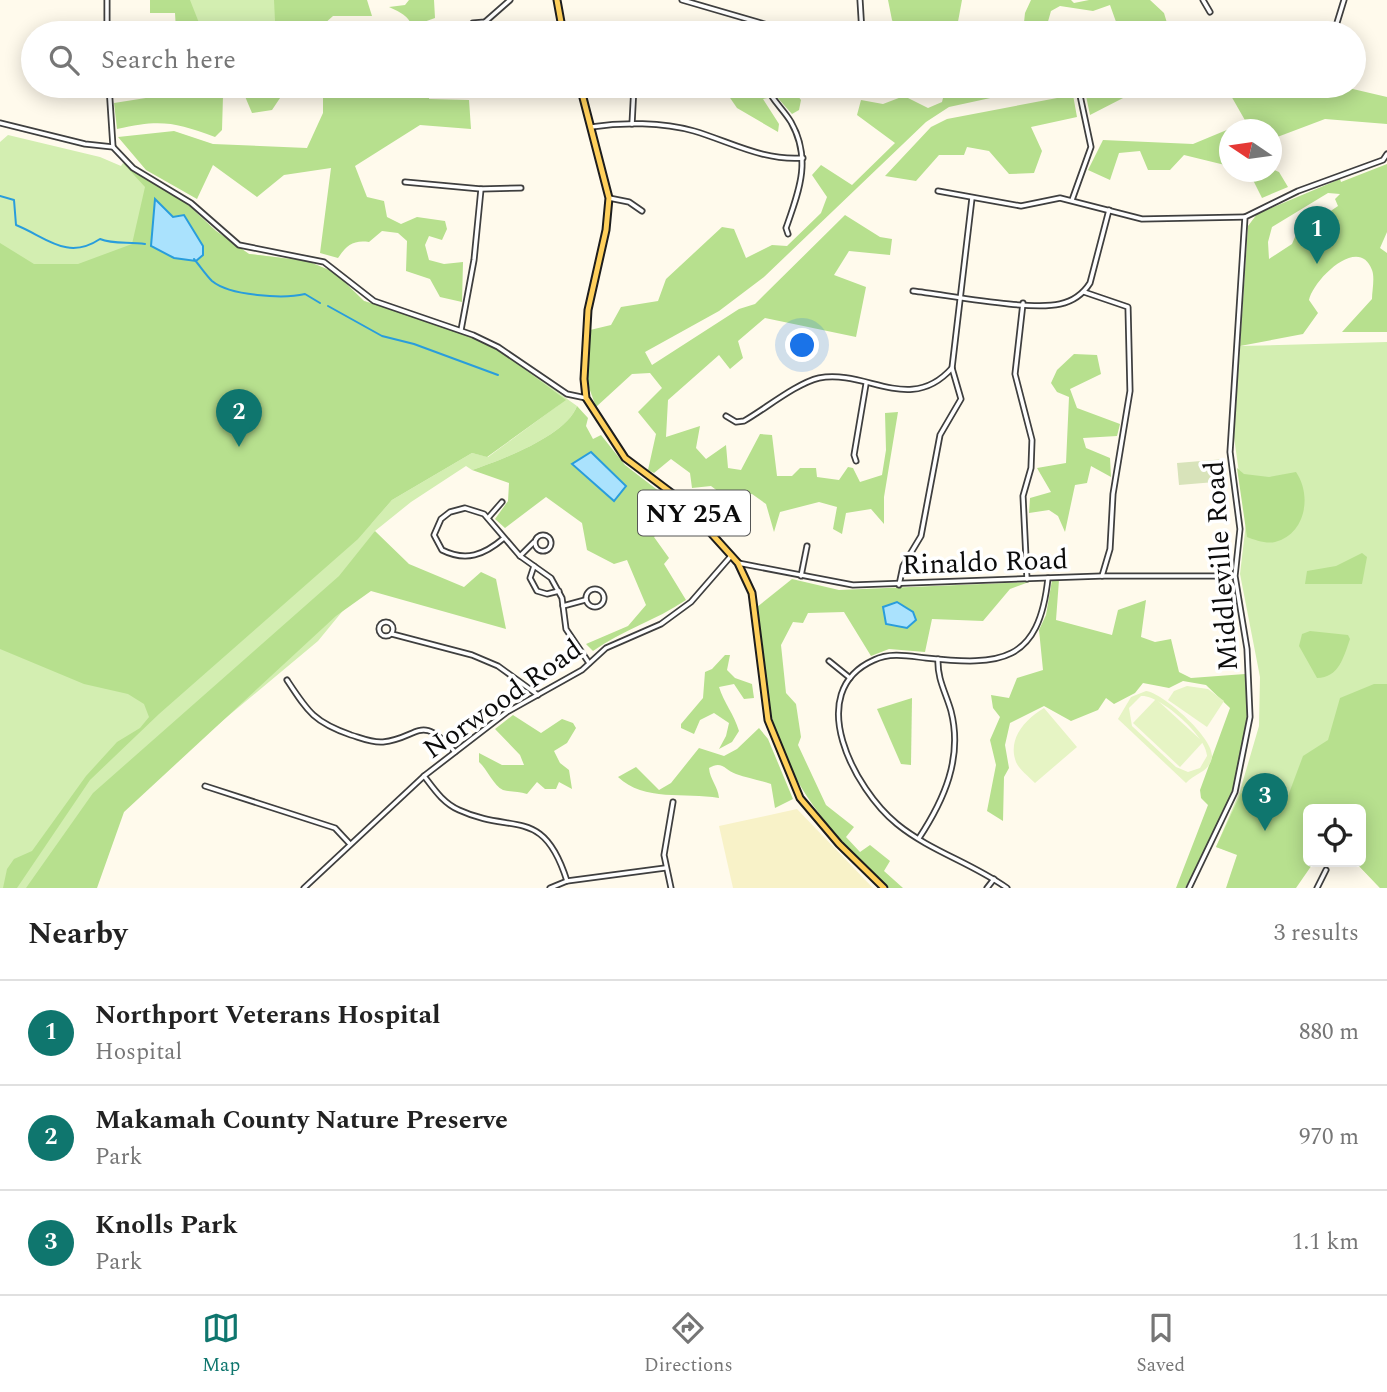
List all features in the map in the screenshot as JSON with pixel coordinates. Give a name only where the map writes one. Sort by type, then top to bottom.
[{"type":"main road","points":[[557,0],[561,21]]},
{"type":"main road","points":[[583,98],[609,198],[606,230],[588,310],[584,379],[586,398]]},
{"type":"main road","name":"NY 25A","points":[[586,398],[625,458],[681,500],[738,563],[752,593],[768,720],[800,798],[839,844],[884,888]]},
{"type":"street","points":[[107,0],[107,21]]},
{"type":"street","points":[[486,21],[510,0]]},
{"type":"street","points":[[682,0],[752,21]]},
{"type":"street","points":[[860,0],[861,21]]},
{"type":"street","points":[[1203,0],[1210,12]]},
{"type":"street","points":[[1337,21],[1344,0]]},
{"type":"street","points":[[109,98],[113,147],[133,168],[191,203],[239,245],[324,262],[374,301],[461,330],[498,347],[567,394],[586,398]]},
{"type":"street","points":[[632,124],[633,98]]},
{"type":"street","points":[[774,98],[790,121],[803,158],[802,177],[786,228],[788,234]]},
{"type":"street","points":[[1072,200],[1091,147],[1080,98]]},
{"type":"street","points":[[0,122],[85,144],[113,147]]},
{"type":"street","points":[[591,127],[632,124],[694,131],[777,159],[803,158]]},
{"type":"street","points":[[938,191],[1021,206],[1050,198],[1072,200],[1142,219],[1245,217],[1298,191],[1383,160],[1387,154]]},
{"type":"street","points":[[405,182],[481,189],[522,188]]},
{"type":"street","points":[[461,330],[474,260],[481,189]]},
{"type":"street","points":[[609,198],[629,202],[642,211]]},
{"type":"street","points":[[899,585],[903,566],[921,536],[940,435],[961,399],[952,368],[972,198]]},
{"type":"street","points":[[913,291],[1058,305],[1084,292],[1095,271],[1109,210]]},
{"type":"street","name":"Middleville Road","points":[[1189,888],[1235,792],[1250,716],[1247,649],[1235,576],[1240,529],[1230,430],[1245,217]]},
{"type":"street","points":[[1084,292],[1128,307],[1130,391],[1114,494],[1110,549],[1102,576]]},
{"type":"street","points":[[1023,303],[1015,374],[1032,440],[1031,468],[1023,496],[1027,579]]},
{"type":"street","points":[[726,416],[736,422],[744,421],[801,386],[822,377],[917,389],[944,377],[952,368]]},
{"type":"street","points":[[856,461],[854,455],[866,384]]},
{"type":"street","points":[[488,518],[502,502]]},
{"type":"street","points":[[504,538],[488,551],[466,557],[445,551],[437,544],[435,530],[450,512],[472,509],[488,518],[520,556],[551,578],[559,591],[566,629],[589,663]]},
{"type":"street","points":[[520,556],[536,541],[546,536],[551,545],[545,551],[540,550],[536,541]]},
{"type":"street","points":[[801,576],[807,546]]},
{"type":"street","name":"Norwood Road","points":[[304,888],[349,843],[424,776],[507,712],[589,663],[606,648],[661,624],[691,602],[731,556]]},
{"type":"street","name":"Rinaldo Road","points":[[738,563],[843,584],[899,585],[1102,576],[1235,576]]},
{"type":"street","points":[[535,566],[530,578],[537,591],[547,594],[559,591]]},
{"type":"street","points":[[1007,888],[919,838],[878,805],[861,781],[843,743],[839,731],[838,706],[850,678],[875,659],[901,655],[976,663],[1013,653],[1038,628],[1043,615],[1048,578]]},
{"type":"street","points":[[563,606],[586,600],[592,589],[598,589],[605,596],[604,602],[597,608],[589,605],[586,600]]},
{"type":"street","points":[[392,634],[390,623],[380,625],[381,635],[385,637],[392,634],[472,655],[498,666],[538,695]]},
{"type":"street","points":[[919,838],[943,797],[953,764],[953,721],[938,677],[938,659]]},
{"type":"street","points":[[829,662],[850,678]]},
{"type":"street","points":[[288,680],[309,713],[324,726],[382,742],[415,729],[426,730],[438,735],[455,752]]},
{"type":"street","points":[[424,776],[442,799],[458,810],[525,825],[545,837],[558,856],[567,881]]},
{"type":"street","points":[[205,786],[335,828],[349,843]]},
{"type":"street","points":[[671,888],[665,867],[664,839],[673,802]]},
{"type":"street","points":[[550,888],[567,881],[665,867]]},
{"type":"street","points":[[1317,888],[1326,870]]},
{"type":"street","points":[[987,888],[994,879]]},
{"type":"shaded area","points":[[797,809],[873,888],[733,888],[719,826]]},
{"type":"green space","points":[[150,0],[190,0],[198,21],[175,21],[175,13],[150,13]]},
{"type":"green space","points":[[184,0],[282,0],[279,21],[185,21]]},
{"type":"green space","points":[[274,0],[367,0],[372,16],[333,16],[327,21],[275,21]]},
{"type":"green space","points":[[409,0],[434,0],[435,18],[409,21],[389,7],[405,5]]},
{"type":"green space","points":[[888,0],[962,0],[958,21],[892,20]]},
{"type":"green space","points":[[1031,0],[1071,0],[1074,3],[1089,0],[1150,0],[1164,13],[1166,21],[1116,21],[1110,5],[1093,11],[1060,6],[1051,11],[1048,21],[1024,21]]},
{"type":"green space","points":[[1366,92],[1387,97],[1387,124],[1325,119],[1282,135],[1282,119],[1244,119],[1232,98],[1366,98]]},
{"type":"green space","points":[[146,98],[223,98],[222,130],[215,137],[189,128],[156,123],[117,129],[114,103]]},
{"type":"green space","points":[[246,98],[280,98],[272,110],[252,113]]},
{"type":"green space","points":[[323,98],[469,100],[471,129],[420,125],[355,166],[367,197],[384,201],[387,217],[401,224],[417,217],[445,221],[447,229],[442,240],[429,236],[425,245],[429,260],[444,264],[463,262],[462,302],[440,297],[430,279],[406,271],[407,241],[398,233],[382,231],[369,242],[351,244],[338,258],[320,253],[331,168],[284,175],[257,197],[213,165],[197,199],[146,170],[118,137],[174,131],[213,144],[307,148],[323,113]]},
{"type":"green space","points":[[730,98],[767,98],[763,99],[779,124],[778,132],[737,108]]},
{"type":"green space","points":[[778,98],[799,98],[799,110],[792,114]]},
{"type":"green space","points":[[899,98],[908,98],[928,108],[942,102],[943,98],[991,98],[949,107],[926,122],[764,277],[719,311],[645,352],[652,365],[739,309],[755,304],[845,215],[880,237],[892,239],[890,255],[849,251],[834,275],[866,287],[856,337],[765,318],[738,341],[743,358],[730,369],[719,355],[668,400],[666,437],[700,426],[696,448],[706,459],[726,445],[728,468],[741,470],[760,434],[772,435],[777,476],[792,476],[800,468],[816,468],[817,477],[839,480],[848,467],[853,468],[860,482],[882,475],[886,450],[885,413],[898,412],[884,497],[884,524],[871,509],[846,513],[842,534],[833,529],[837,507],[819,502],[780,512],[774,532],[766,504],[752,494],[727,498],[711,486],[692,488],[690,473],[671,459],[654,473],[648,470],[656,434],[638,412],[662,388],[650,373],[632,374],[596,407],[587,382],[590,330],[611,325],[621,307],[658,301],[666,279],[722,227],[734,229],[746,258],[772,245],[787,246],[821,213],[827,197],[812,175],[821,165],[852,185],[895,143],[857,115],[861,100],[883,104]]},
{"type":"green space","points":[[1057,98],[1074,98],[1077,117],[1031,127],[1042,151],[1034,173],[1009,174],[989,151],[967,147],[964,155],[939,155],[916,181],[885,176],[931,127],[947,119]]},
{"type":"green space","points":[[1086,98],[1123,98],[1090,115]]},
{"type":"green space","points":[[1219,133],[1219,164],[1184,155],[1170,170],[1148,170],[1140,151],[1119,153],[1110,180],[1088,170],[1103,140],[1193,144]]},
{"type":"green space","points":[[8,135],[100,157],[121,166],[123,163],[187,204],[216,231],[249,254],[307,261],[334,272],[364,301],[449,328],[496,348],[577,406],[571,417],[547,437],[484,466],[472,470],[466,466],[411,502],[375,531],[350,602],[318,641],[125,802],[87,888],[0,888],[0,142]],"holes":[[[560,404],[488,457],[472,453],[392,500],[370,525],[391,495]]]},
{"type":"green space","points":[[123,163],[187,204],[216,231],[249,254],[307,261],[334,272],[364,301],[449,328],[496,348],[566,400],[487,457],[472,453],[392,500],[358,539],[159,714],[90,780],[17,888],[3,888],[7,869],[14,859],[32,851],[86,776],[117,742],[140,728],[149,717],[144,704],[128,694],[84,684],[0,649],[0,243],[34,264],[78,264],[132,244],[145,187]],"holes":[[[156,200],[173,217],[184,215],[203,255],[196,261],[174,258],[151,245]]]},
{"type":"green space","points":[[1387,164],[1387,232],[1380,248],[1387,253],[1387,332],[1342,332],[1372,299],[1372,270],[1366,260],[1357,257],[1347,258],[1337,264],[1312,291],[1309,300],[1318,313],[1303,334],[1240,346],[1248,226],[1257,214],[1340,179],[1341,182]],"holes":[[[1328,193],[1340,194],[1335,199],[1338,206],[1304,229],[1298,230],[1292,244],[1269,259],[1268,242],[1272,227]]]},
{"type":"green space","points":[[1282,177],[1288,187],[1262,198],[1254,182],[1282,182]]},
{"type":"green space","points":[[1387,342],[1387,888],[1380,888],[1360,867],[1366,867],[1366,804],[1303,804],[1303,812],[1237,854],[1216,847],[1240,791],[1259,726],[1260,677],[1240,574],[1246,523],[1234,437],[1240,346]]},
{"type":"green space","points":[[1074,354],[1097,355],[1101,374],[1070,389],[1077,408],[1120,424],[1117,436],[1083,438],[1086,448],[1110,458],[1111,477],[1091,466],[1087,483],[1075,485],[1065,532],[1058,516],[1049,510],[1029,513],[1030,498],[1051,492],[1037,468],[1066,463],[1069,397],[1057,392],[1051,383],[1057,370]]},
{"type":"green space","points":[[577,406],[588,418],[586,426],[593,439],[601,435],[625,465],[660,492],[642,516],[651,526],[670,519],[654,537],[669,558],[664,564],[686,600],[593,651],[586,644],[628,626],[646,605],[627,560],[614,564],[587,550],[582,523],[546,497],[505,528],[495,519],[508,501],[509,483],[472,470],[547,437],[571,417]]},
{"type":"green space","points":[[1225,459],[1227,481],[1179,485],[1177,463]]},
{"type":"green space","points":[[1237,468],[1244,474],[1269,477],[1296,472],[1301,481],[1305,502],[1294,531],[1275,542],[1247,537]]},
{"type":"green space","points":[[375,531],[409,564],[464,587],[481,572],[496,579],[506,629],[371,591],[336,616],[124,812],[97,888],[26,888],[93,793],[339,576]]},
{"type":"green space","points":[[1362,553],[1367,557],[1362,584],[1305,584],[1307,571],[1336,566]]},
{"type":"green space","points":[[792,579],[839,590],[1029,582],[1010,589],[983,621],[932,619],[925,652],[889,649],[871,656],[844,612],[808,613],[803,623],[793,622],[781,645],[786,693],[796,704],[801,737],[798,745],[826,805],[854,827],[846,837],[860,852],[870,845],[890,861],[884,871],[903,888],[889,888],[833,831],[802,788],[779,740],[766,688],[757,607]]},
{"type":"green space","points":[[1052,580],[1059,580],[1056,620],[1112,635],[1118,610],[1146,600],[1141,637],[1155,642],[1171,639],[1179,672],[1191,678],[1245,674],[1248,717],[1241,763],[1217,827],[1185,888],[1176,888],[1208,805],[1201,798],[1200,790],[1230,708],[1206,685],[1183,681],[1169,688],[1143,683],[1135,693],[1114,704],[1106,698],[1098,710],[1071,721],[1044,706],[1010,723],[1005,745],[1009,768],[1004,777],[1003,821],[987,811],[996,765],[990,740],[1000,717],[993,708],[991,695],[1009,698],[1017,678],[1043,670],[1039,630],[1046,615]]},
{"type":"green space","points":[[1310,631],[1348,635],[1350,639],[1340,665],[1324,677],[1317,678],[1299,646],[1302,634]]},
{"type":"green space","points":[[725,655],[730,655],[727,670],[735,678],[752,684],[754,698],[744,699],[734,684],[719,687],[739,731],[732,742],[719,749],[729,723],[714,713],[700,720],[694,734],[681,728],[681,724],[703,698],[705,672],[712,669]]},
{"type":"green space","points":[[1374,684],[1387,684],[1387,888],[1380,888],[1360,867],[1366,867],[1366,804],[1303,804],[1303,867],[1311,867],[1296,888],[1226,888],[1237,855],[1216,847],[1241,793],[1260,802],[1285,804],[1303,756],[1328,740],[1340,698]]},
{"type":"green space","points":[[1187,686],[1208,689],[1224,701],[1207,727],[1168,700],[1174,691]]},
{"type":"green space","points":[[1146,691],[1164,699],[1175,708],[1205,739],[1212,757],[1208,766],[1186,783],[1118,719],[1131,697]],"holes":[[[1141,696],[1149,697],[1182,718],[1200,739],[1207,756],[1200,768],[1188,772],[1176,767],[1132,726],[1129,708]]]},
{"type":"green space","points":[[912,698],[911,765],[901,764],[877,709]]},
{"type":"green space","points":[[1156,699],[1203,742],[1180,767],[1133,723]]},
{"type":"green space","points":[[1044,708],[1077,747],[1035,783],[1017,765],[1014,745],[1020,730]]},
{"type":"green space","points":[[513,715],[541,733],[562,719],[573,723],[576,728],[567,743],[554,751],[560,763],[569,770],[572,789],[559,782],[556,789],[545,789],[537,782],[527,794],[503,790],[494,781],[479,762],[479,753],[502,765],[524,765],[520,755],[495,729]]},
{"type":"green space","points":[[759,728],[768,739],[793,799],[775,808],[771,784],[736,774],[720,765],[709,768],[719,798],[652,793],[628,785],[618,777],[636,767],[659,790],[671,783],[699,748],[724,756],[737,749]]},
{"type":"water","points":[[155,199],[173,217],[184,215],[203,246],[203,255],[196,261],[174,258],[151,246]]},
{"type":"water","points":[[591,452],[626,486],[614,501],[572,464]]},
{"type":"water","points":[[897,602],[913,612],[916,620],[907,628],[886,624],[883,607]]},
{"type":"waterway","points":[[0,196],[14,200],[16,225],[57,245],[77,248],[100,239],[145,244]]},
{"type":"waterway","points":[[194,259],[212,281],[231,290],[271,296],[305,294],[320,303]]},
{"type":"waterway","points":[[328,306],[382,336],[414,344],[498,375]]},
{"type":"place","name":"Northport Veterans Hospital","points":[[1317,264]]},
{"type":"place","name":"Makamah County Nature Preserve","points":[[239,447]]},
{"type":"place","name":"Knolls Park","points":[[1265,831]]}]
